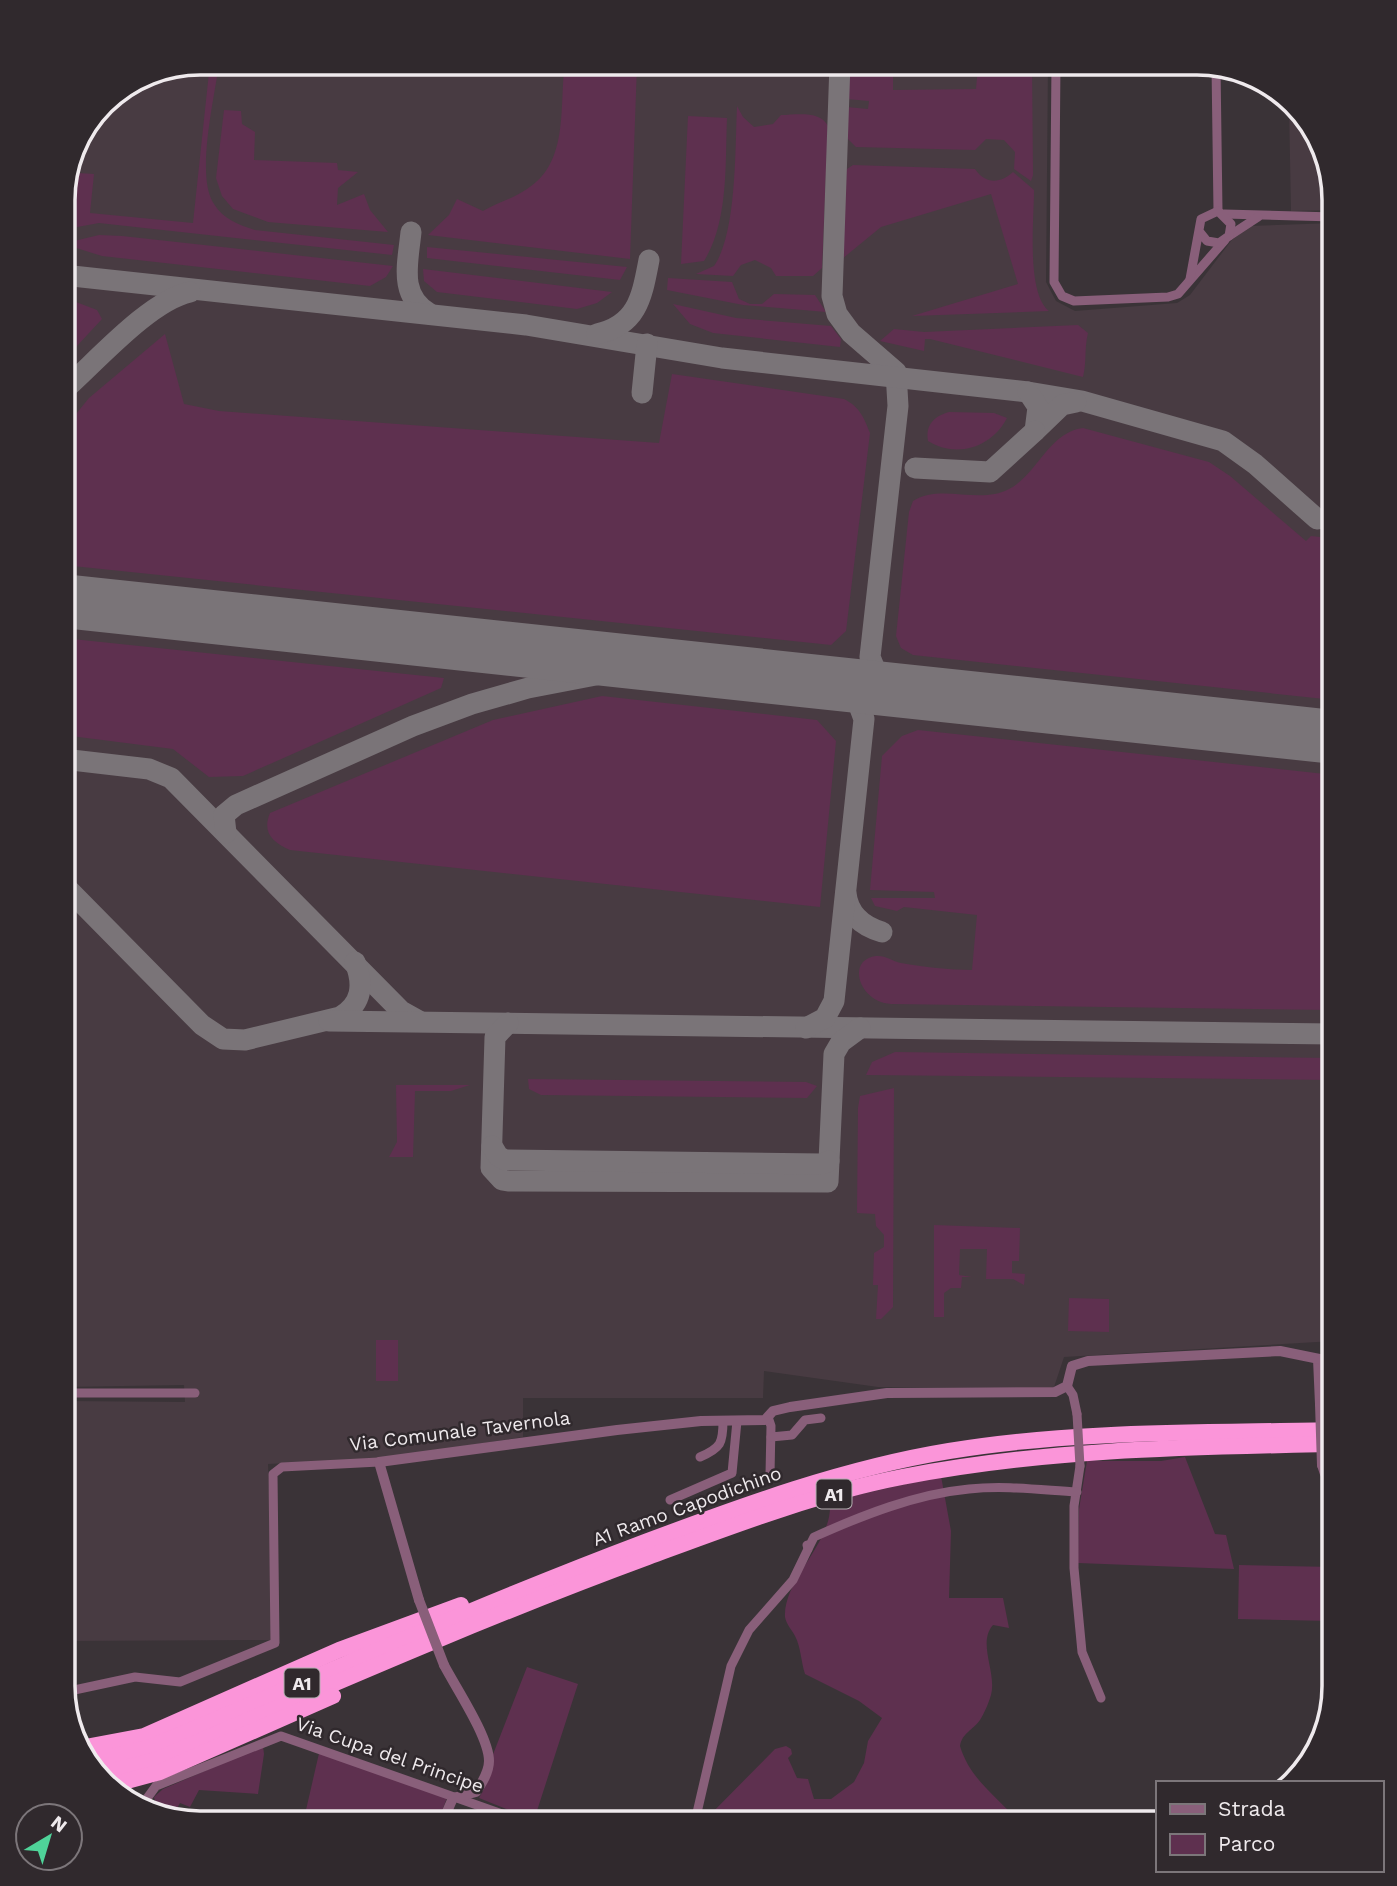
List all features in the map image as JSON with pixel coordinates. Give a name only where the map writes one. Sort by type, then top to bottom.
[{"type":"highway","points":[[1218,1432],[1322,1424]]},
{"type":"highway","name":"A1 Ramo Capodichino","points":[[99,1759],[151,1747],[511,1594],[719,1515],[844,1475],[946,1451],[1037,1439],[1322,1430]]},
{"type":"highway","name":"A1 Ramo Capodichino","points":[[110,1772],[156,1760],[472,1625],[804,1501],[899,1478],[992,1462],[1087,1452],[1322,1444]]},
{"type":"highway","points":[[91,1746],[144,1736],[368,1639],[480,1599],[511,1594]]},
{"type":"highway","points":[[121,1782],[160,1772],[388,1671],[448,1641],[472,1625]]},
{"type":"street","points":[[1056,76],[1056,290],[1074,301],[1168,297],[1178,294],[1227,238],[1242,225],[1260,216]]},
{"type":"street","points":[[1216,77],[1216,210]]},
{"type":"street","points":[[1188,284],[1201,219],[1216,210],[1260,216],[1322,217]]},
{"type":"street","points":[[1216,210],[1231,224],[1227,238]]},
{"type":"street","points":[[1199,231],[1213,243],[1227,238]]},
{"type":"street","points":[[1101,1698],[1082,1652],[1074,1568],[1080,1466],[1077,1414],[1073,1395],[1067,1386],[1072,1366],[1088,1361],[1280,1351],[1322,1360]]},
{"type":"street","points":[[1318,1359],[1322,1465]]},
{"type":"street","name":"Via Comunale Tavernola","points":[[75,1690],[135,1677],[174,1683],[277,1640],[272,1477],[275,1470],[308,1464],[379,1462],[528,1440],[723,1421],[765,1420],[773,1411],[790,1407],[887,1393],[1055,1392],[1067,1386]]},
{"type":"street","points":[[75,1394],[195,1393]]},
{"type":"street","points":[[768,1417],[771,1437],[770,1474]]},
{"type":"street","points":[[771,1437],[792,1434],[804,1420],[821,1418]]},
{"type":"street","points":[[700,1457],[717,1450],[723,1440],[723,1421]]},
{"type":"street","points":[[670,1500],[732,1473],[737,1421]]},
{"type":"street","points":[[379,1462],[419,1600],[444,1665],[471,1713],[489,1757],[489,1765],[476,1792],[456,1796],[449,1810]]},
{"type":"street","points":[[698,1811],[731,1667],[749,1630],[793,1580],[814,1537],[860,1516],[947,1492],[1024,1488],[1077,1492]]},
{"type":"street","name":"Via Cupa del Principe","points":[[147,1798],[156,1786],[281,1736],[494,1810]]},
{"type":"shaded area","points":[[192,76],[1048,76],[1046,282],[1056,301],[1075,311],[1177,303],[1190,295],[1234,237],[1250,226],[1322,223],[1322,1342],[1064,1357],[1054,1387],[878,1387],[764,1371],[763,1398],[523,1398],[523,1437],[389,1458],[268,1464],[274,1640],[75,1641],[75,1401],[185,1402],[184,1385],[75,1387],[76,192],[79,168],[88,145],[112,112],[145,88],[160,82]]},
{"type":"shaded area","points":[[1289,116],[1312,152],[1318,168],[1322,200],[1322,210],[1291,211]]},
{"type":"green space","points":[[209,76],[217,76],[208,136],[206,175],[214,204],[222,214],[255,230],[394,245],[392,255],[99,223],[76,227],[78,173],[94,174],[90,213],[193,223]]},
{"type":"green space","points":[[564,76],[637,76],[630,259],[428,235],[449,215],[457,199],[483,211],[522,192],[540,178],[555,152],[561,120]]},
{"type":"green space","points":[[848,76],[893,76],[893,90],[976,89],[977,76],[1032,76],[1031,181],[1014,169],[1015,152],[1004,140],[986,139],[975,150],[856,147],[846,137],[847,107],[868,109],[869,101],[847,99]]},
{"type":"green space","points":[[737,106],[743,117],[754,127],[773,124],[781,115],[800,114],[814,115],[828,126],[822,268],[813,276],[776,276],[771,268],[755,260],[741,265],[733,276],[696,274],[714,266],[727,233],[735,166]]},
{"type":"green space","points":[[224,110],[241,111],[242,124],[255,132],[254,160],[337,163],[338,170],[358,172],[338,188],[337,205],[364,194],[370,210],[388,232],[268,222],[233,209],[222,196],[216,178]]},
{"type":"green space","points":[[688,116],[727,118],[725,172],[722,210],[712,245],[704,261],[681,264]]},
{"type":"green space","points":[[853,165],[975,169],[983,177],[993,181],[1003,179],[1013,172],[1034,190],[1034,272],[1042,302],[1049,311],[912,316],[1018,284],[991,194],[881,227],[842,259],[844,171]]},
{"type":"green space","points":[[99,235],[122,236],[393,266],[386,277],[370,286],[102,256],[76,248],[76,241]]},
{"type":"green space","points":[[427,247],[627,267],[620,280],[427,258]]},
{"type":"green space","points":[[423,269],[612,292],[597,303],[577,309],[437,292],[424,281]]},
{"type":"green space","points":[[668,278],[732,282],[739,299],[750,304],[762,304],[774,294],[815,295],[826,312],[743,305],[667,290]]},
{"type":"green space","points":[[76,302],[97,310],[102,319],[76,347]]},
{"type":"green space","points":[[673,304],[736,318],[831,326],[841,339],[840,347],[713,333],[690,324]]},
{"type":"green space","points":[[1078,325],[1088,333],[1083,377],[930,339],[925,339],[924,351],[880,341],[894,329],[924,332]]},
{"type":"green space","points":[[165,334],[184,404],[219,411],[659,443],[672,374],[844,399],[858,409],[870,433],[846,631],[831,645],[76,566],[76,414],[89,398]]},
{"type":"green space","points":[[949,412],[994,413],[1007,418],[983,443],[962,449],[950,449],[928,441],[927,435],[932,422]]},
{"type":"green space","points":[[1083,428],[1209,462],[1230,476],[1306,541],[1311,536],[1322,539],[1322,699],[913,655],[901,648],[896,636],[909,512],[913,501],[936,494],[985,495],[1009,489],[1028,474],[1052,445],[1071,431]]},
{"type":"green space","points":[[76,639],[444,678],[441,688],[243,776],[209,777],[173,749],[76,737]]},
{"type":"green space","points":[[602,696],[817,720],[836,741],[820,907],[290,850],[270,836],[267,826],[270,813],[493,720]]},
{"type":"green space","points":[[918,730],[1322,774],[1322,1010],[891,1004],[871,997],[860,981],[859,973],[866,959],[876,956],[919,966],[972,970],[977,915],[904,907],[897,911],[875,906],[871,898],[935,898],[934,892],[870,890],[882,756],[902,736]]},
{"type":"green space","points":[[895,1052],[1322,1058],[1322,1080],[866,1075],[872,1062]]},
{"type":"green space","points":[[528,1079],[806,1082],[817,1086],[807,1098],[541,1095],[529,1089]]},
{"type":"green space","points":[[396,1085],[470,1085],[451,1091],[415,1091],[413,1157],[389,1157],[397,1142]]},
{"type":"green space","points":[[894,1088],[893,1307],[881,1319],[876,1319],[878,1285],[873,1285],[874,1253],[884,1247],[884,1235],[876,1226],[875,1214],[857,1213],[858,1108],[860,1096]]},
{"type":"green space","points":[[1322,1171],[1322,1210],[1320,1207]]},
{"type":"green space","points":[[934,1225],[1020,1228],[1019,1261],[1012,1261],[1012,1273],[1025,1274],[1024,1285],[1013,1279],[986,1279],[987,1249],[960,1249],[959,1275],[972,1277],[962,1277],[961,1288],[951,1288],[944,1293],[944,1317],[934,1317]]},
{"type":"green space","points":[[1069,1298],[1109,1299],[1109,1332],[1068,1331]]},
{"type":"green space","points":[[376,1340],[398,1340],[398,1381],[376,1381]]},
{"type":"green space","points":[[1185,1457],[1215,1534],[1226,1535],[1234,1569],[1078,1563],[1079,1509],[1087,1461],[1161,1461]]},
{"type":"green space","points":[[941,1476],[951,1531],[949,1598],[1003,1598],[1009,1628],[993,1625],[987,1640],[992,1677],[991,1695],[982,1717],[965,1735],[960,1746],[970,1769],[1009,1811],[714,1811],[775,1749],[786,1746],[791,1749],[792,1754],[788,1758],[797,1778],[808,1779],[814,1799],[831,1799],[854,1782],[864,1763],[868,1741],[882,1718],[859,1701],[805,1674],[797,1640],[785,1617],[791,1589],[823,1534],[830,1506],[840,1499]]},
{"type":"green space","points":[[1239,1565],[1322,1567],[1322,1621],[1238,1619]]},
{"type":"green space","points":[[527,1667],[578,1684],[537,1810],[510,1810],[479,1798],[486,1785],[492,1757]]},
{"type":"green space","points":[[263,1746],[258,1794],[199,1790],[190,1807],[180,1803],[177,1809],[155,1801],[154,1797],[163,1789]]},
{"type":"green space","points":[[320,1749],[447,1798],[442,1810],[306,1810]]},
{"type":"taxiway","points":[[840,76],[832,296],[837,314],[851,333],[896,372],[898,406],[870,657],[879,679],[899,690]]},
{"type":"taxiway","points":[[411,232],[407,267],[409,288],[420,307],[430,314]]},
{"type":"taxiway","points":[[597,334],[611,330],[630,316],[640,297],[649,260]]},
{"type":"taxiway","points":[[76,276],[526,325],[722,358],[1028,392],[1082,401],[1223,441],[1255,464],[1317,519]]},
{"type":"taxiway","points":[[76,379],[140,320],[174,298],[190,292]]},
{"type":"taxiway","points":[[642,393],[647,344]]},
{"type":"taxiway","points":[[1028,392],[1038,407],[1035,431],[1062,405],[1076,402]]},
{"type":"taxiway","points":[[915,468],[990,472],[1035,431]]},
{"type":"taxiway","points":[[226,833],[224,815],[236,805],[413,726],[472,704],[528,688],[653,664]]},
{"type":"taxiway","points":[[806,1028],[825,1018],[834,1001],[864,719],[857,700],[835,683]]},
{"type":"taxiway","points":[[76,760],[149,769],[171,778],[401,1011],[419,1021]]},
{"type":"taxiway","points":[[846,893],[857,918],[882,932]]},
{"type":"taxiway","points":[[76,897],[202,1025],[223,1039],[245,1040],[340,1017],[353,1006],[359,993],[360,978],[355,962]]},
{"type":"taxiway","points":[[329,1021],[1322,1034]]},
{"type":"taxiway","points":[[508,1023],[495,1037],[491,1168],[502,1180],[508,1181],[828,1182],[834,1054],[841,1042],[860,1028]]},
{"type":"taxiway","points":[[492,1146],[498,1156],[505,1160],[822,1164],[829,1161]]},
{"type":"runway","points":[[76,602],[1322,736]]}]
